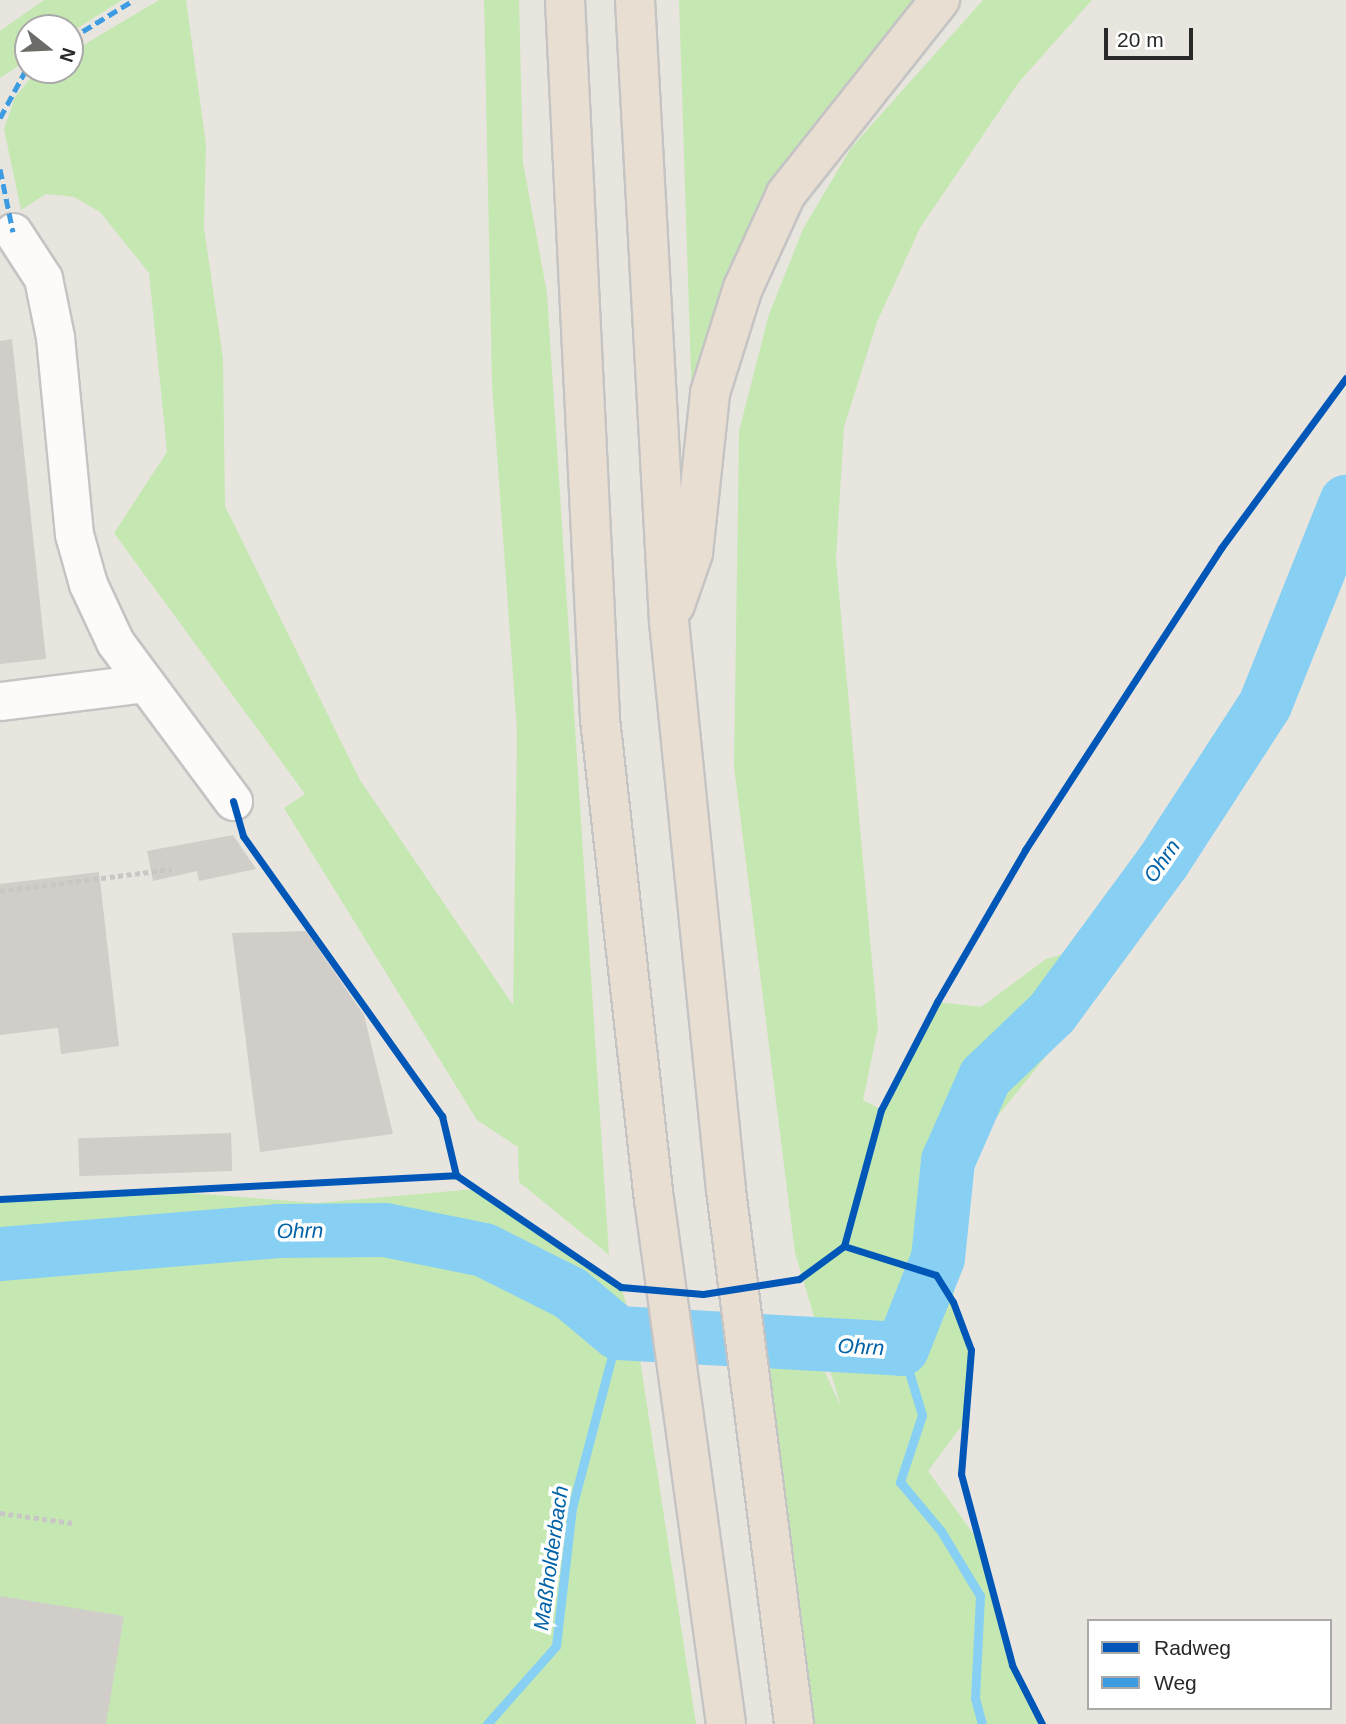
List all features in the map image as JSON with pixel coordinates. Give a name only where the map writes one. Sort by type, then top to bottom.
[{"type":"highway","points":[[565,0],[600,719],[654,1199],[726,1724]]},
{"type":"highway","points":[[635,0],[669,621],[726,1190],[794,1724]]},
{"type":"highway","points":[[669,621],[693,553],[710,393],[743,288],[786,194],[940,0]]},
{"type":"lane","points":[[13,232],[43,278],[53,325],[72,521],[88,584],[144,683],[233,801]]},
{"type":"lane","points":[[0,701],[144,683]]},
{"type":"path","points":[[0,891],[172,869]]},
{"type":"path","points":[[0,1513],[73,1523]]},
{"type":"green space","points":[[44,0],[122,0],[84,24],[84,14],[24,14]]},
{"type":"green space","points":[[159,0],[186,0],[206,144],[204,228],[223,358],[225,506],[360,780],[513,1005],[517,732],[492,385],[484,0],[519,0],[523,162],[547,293],[609,1255],[519,1182],[518,1147],[477,1120],[284,808],[305,794],[114,533],[167,452],[149,273],[100,212],[74,197],[46,194],[21,210],[4,129],[15,97],[26,84],[84,84],[84,45]]},
{"type":"green space","points":[[679,0],[928,0],[848,89],[692,406]]},
{"type":"green space","points":[[983,0],[1092,0],[1019,82],[920,228],[877,322],[844,427],[836,559],[878,1028],[863,1100],[882,1110],[937,1002],[981,1007],[1046,959],[1104,943],[1114,972],[968,1153],[953,1302],[971,1350],[965,1421],[928,1471],[975,1536],[1012,1665],[1042,1724],[794,1724],[767,1516],[770,1364],[812,1344],[841,1407],[795,1253],[734,767],[739,431],[769,314],[803,229],[851,148]]},
{"type":"green space","points":[[14,21],[14,69],[0,78],[0,31]]},
{"type":"green space","points":[[475,1189],[621,1287],[636,1334],[696,1724],[0,1724],[0,1199],[151,1190],[316,1203]]},
{"type":"building","points":[[12,339],[46,659],[0,664],[0,341]]},
{"type":"building","points":[[233,835],[256,869],[199,881],[197,871],[153,881],[147,851]]},
{"type":"building","points":[[99,872],[119,1046],[61,1054],[58,1028],[0,1035],[0,884]]},
{"type":"building","points":[[306,931],[364,1015],[393,1134],[260,1152],[232,933]]},
{"type":"building","points":[[231,1133],[232,1171],[79,1176],[78,1138]]},
{"type":"building","points":[[0,1596],[124,1616],[106,1724],[0,1724]]},
{"type":"waterway","name":"Ohrn","points":[[0,1254],[278,1231],[385,1230],[484,1250],[570,1293],[618,1333],[902,1349],[938,1258],[948,1161],[985,1077],[1052,1013],[1163,862],[1265,705],[1346,502]]},
{"type":"waterway","name":"Maßholderbach","points":[[487,1724],[556,1646],[572,1508],[618,1333]]},
{"type":"waterway","points":[[902,1349],[922,1415],[900,1482],[941,1531],[980,1596],[975,1698],[982,1724]]},
{"type":"marked path","points":[[84,30],[134,0]]},
{"type":"marked path","points":[[0,118],[18,84]]},
{"type":"marked path","points":[[0,169],[13,232]]},
{"type":"cycle path","points":[[456,1175],[621,1287],[703,1294],[799,1279],[844,1246],[881,1110],[937,1002],[1025,850],[1221,548],[1346,378]]},
{"type":"cycle path","points":[[233,801],[243,836],[442,1116],[456,1175]]},
{"type":"cycle path","points":[[0,1199],[456,1175]]},
{"type":"cycle path","points":[[844,1246],[936,1275],[953,1302],[971,1350],[961,1474],[1012,1665],[1042,1724]]}]
